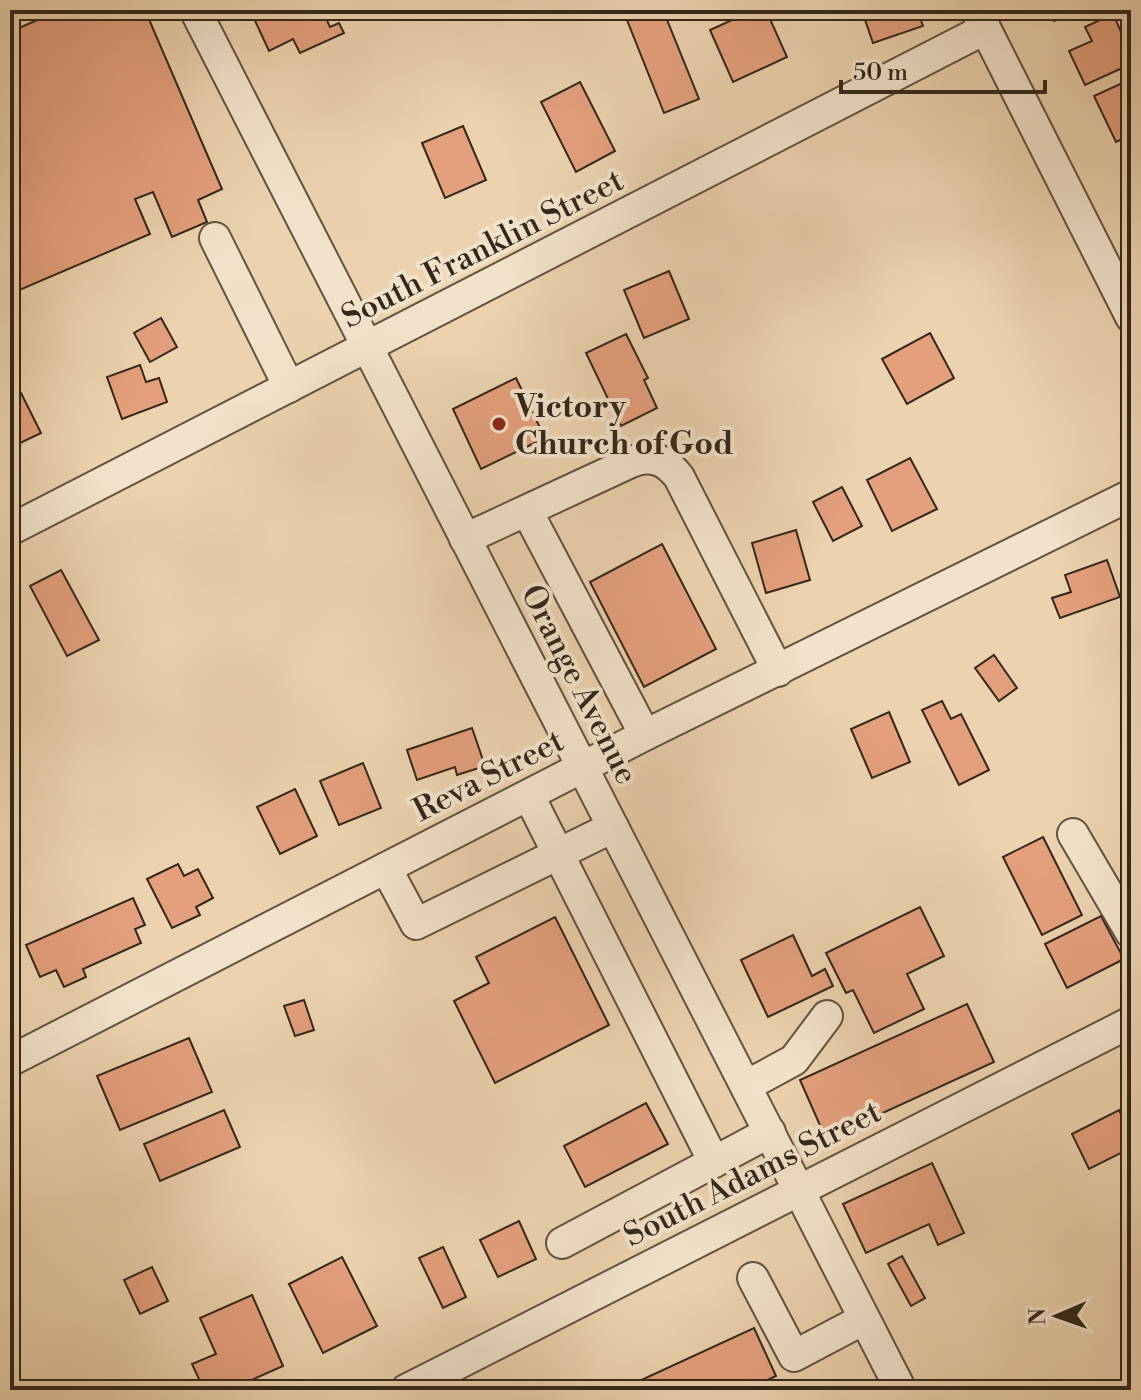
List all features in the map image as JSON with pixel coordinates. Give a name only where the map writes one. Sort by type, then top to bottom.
[{"type":"street","name":"Orange Avenue","points":[[195,10],[901,1390]]},
{"type":"street","name":"South Franklin Street","points":[[10,530],[368,348],[980,20]]},
{"type":"street","points":[[980,20],[1131,317]]},
{"type":"street","points":[[215,238],[289,387]]},
{"type":"street","points":[[465,539],[643,457],[669,465],[778,671]]},
{"type":"street","name":"Reva Street","points":[[10,1061],[645,735],[1131,495]]},
{"type":"street","points":[[527,511],[645,735]]},
{"type":"street","points":[[529,796],[556,855],[714,1162]]},
{"type":"street","points":[[386,868],[416,924],[613,827]]},
{"type":"street","points":[[1073,834],[1131,933]]},
{"type":"street","points":[[746,1086],[794,1060],[827,1016]]},
{"type":"street","name":"South Adams Street","points":[[406,1390],[1131,1022]]},
{"type":"street","points":[[562,1243],[770,1132]]},
{"type":"street","points":[[753,1278],[794,1356],[864,1319]]},
{"type":"building","points":[[60,10],[145,10],[222,189],[198,200],[207,222],[172,237],[153,192],[135,199],[150,234],[10,294],[10,32]]},
{"type":"building","points":[[250,10],[322,10],[330,27],[339,23],[344,33],[300,53],[293,39],[269,51]]},
{"type":"building","points":[[623,10],[663,10],[699,99],[664,113]]},
{"type":"building","points":[[754,10],[766,10],[787,57],[733,82],[710,30]]},
{"type":"building","points":[[917,10],[923,26],[873,43],[862,11]]},
{"type":"building","points":[[1049,10],[1081,10],[1054,21]]},
{"type":"building","points":[[1113,14],[1131,54],[1131,64],[1085,85],[1069,51],[1092,41],[1085,27]]},
{"type":"building","points":[[1131,79],[1131,135],[1116,142],[1094,96]]},
{"type":"building","points":[[580,82],[615,151],[576,172],[541,102]]},
{"type":"building","points":[[463,126],[486,180],[445,198],[422,143]]},
{"type":"building","points":[[669,271],[689,319],[644,338],[624,290]]},
{"type":"building","points":[[161,318],[177,347],[150,362],[134,333]]},
{"type":"building","points":[[930,333],[954,378],[907,404],[882,359]]},
{"type":"building","points":[[626,334],[648,378],[644,380],[657,408],[621,426],[586,353]]},
{"type":"building","points":[[140,365],[146,382],[159,378],[167,402],[122,419],[107,377]]},
{"type":"building","name":"Victory Church of God","points":[[516,378],[545,438],[481,469],[453,409]]},
{"type":"building","points":[[21,393],[41,433],[10,448],[10,399]]},
{"type":"building","points":[[910,458],[937,509],[892,531],[867,480]]},
{"type":"building","points":[[842,487],[862,526],[833,541],[813,502]]},
{"type":"building","points":[[796,530],[810,580],[766,593],[752,543]]},
{"type":"building","points":[[662,544],[716,649],[644,687],[590,582]]},
{"type":"building","points":[[1107,560],[1120,597],[1060,618],[1052,598],[1071,592],[1065,575]]},
{"type":"building","points":[[61,570],[99,640],[67,656],[30,586]]},
{"type":"building","points":[[994,655],[1017,688],[999,701],[975,668]]},
{"type":"building","points":[[942,701],[951,719],[961,714],[989,770],[959,785],[922,710]]},
{"type":"building","points":[[889,712],[910,762],[872,778],[851,729]]},
{"type":"building","points":[[472,728],[485,766],[457,775],[455,767],[417,780],[407,750]]},
{"type":"building","points":[[363,763],[381,808],[339,825],[320,781]]},
{"type":"building","points":[[295,789],[317,836],[280,854],[257,807]]},
{"type":"building","points":[[1043,837],[1082,915],[1042,935],[1003,857]]},
{"type":"building","points":[[178,864],[184,876],[198,869],[213,898],[196,907],[200,915],[172,928],[147,879]]},
{"type":"building","points":[[133,898],[145,925],[135,929],[141,943],[83,969],[86,977],[64,987],[56,970],[40,977],[26,945]]},
{"type":"building","points":[[920,907],[944,956],[907,974],[924,1009],[874,1033],[853,990],[846,993],[826,953]]},
{"type":"building","points":[[1101,916],[1124,959],[1067,988],[1045,944]]},
{"type":"building","points":[[555,917],[609,1025],[495,1083],[454,1001],[489,983],[476,957]]},
{"type":"building","points":[[793,935],[812,976],[825,969],[833,986],[768,1017],[741,960]]},
{"type":"building","points":[[304,1000],[314,1030],[295,1036],[284,1006]]},
{"type":"building","points":[[967,1004],[994,1062],[826,1139],[800,1080]]},
{"type":"building","points":[[189,1038],[212,1092],[120,1130],[97,1076]]},
{"type":"building","points":[[646,1103],[668,1144],[585,1187],[564,1146]]},
{"type":"building","points":[[224,1110],[240,1147],[160,1181],[144,1144]]},
{"type":"building","points":[[1119,1110],[1131,1135],[1131,1148],[1089,1169],[1072,1134]]},
{"type":"building","points":[[932,1163],[964,1233],[938,1245],[929,1224],[866,1253],[843,1204]]},
{"type":"building","points":[[519,1221],[536,1259],[498,1277],[480,1240]]},
{"type":"building","points":[[443,1247],[466,1297],[443,1308],[419,1258]]},
{"type":"building","points":[[902,1256],[925,1298],[911,1306],[888,1264]]},
{"type":"building","points":[[342,1257],[377,1326],[323,1353],[289,1284]]},
{"type":"building","points":[[152,1267],[168,1301],[140,1314],[124,1280]]},
{"type":"building","points":[[252,1295],[283,1366],[229,1390],[204,1390],[192,1364],[216,1354],[200,1318]]},
{"type":"building","points":[[754,1328],[776,1376],[746,1390],[627,1390],[626,1387]]},
{"type":"place","name":"Victory Church of God","points":[[499,424]]}]
